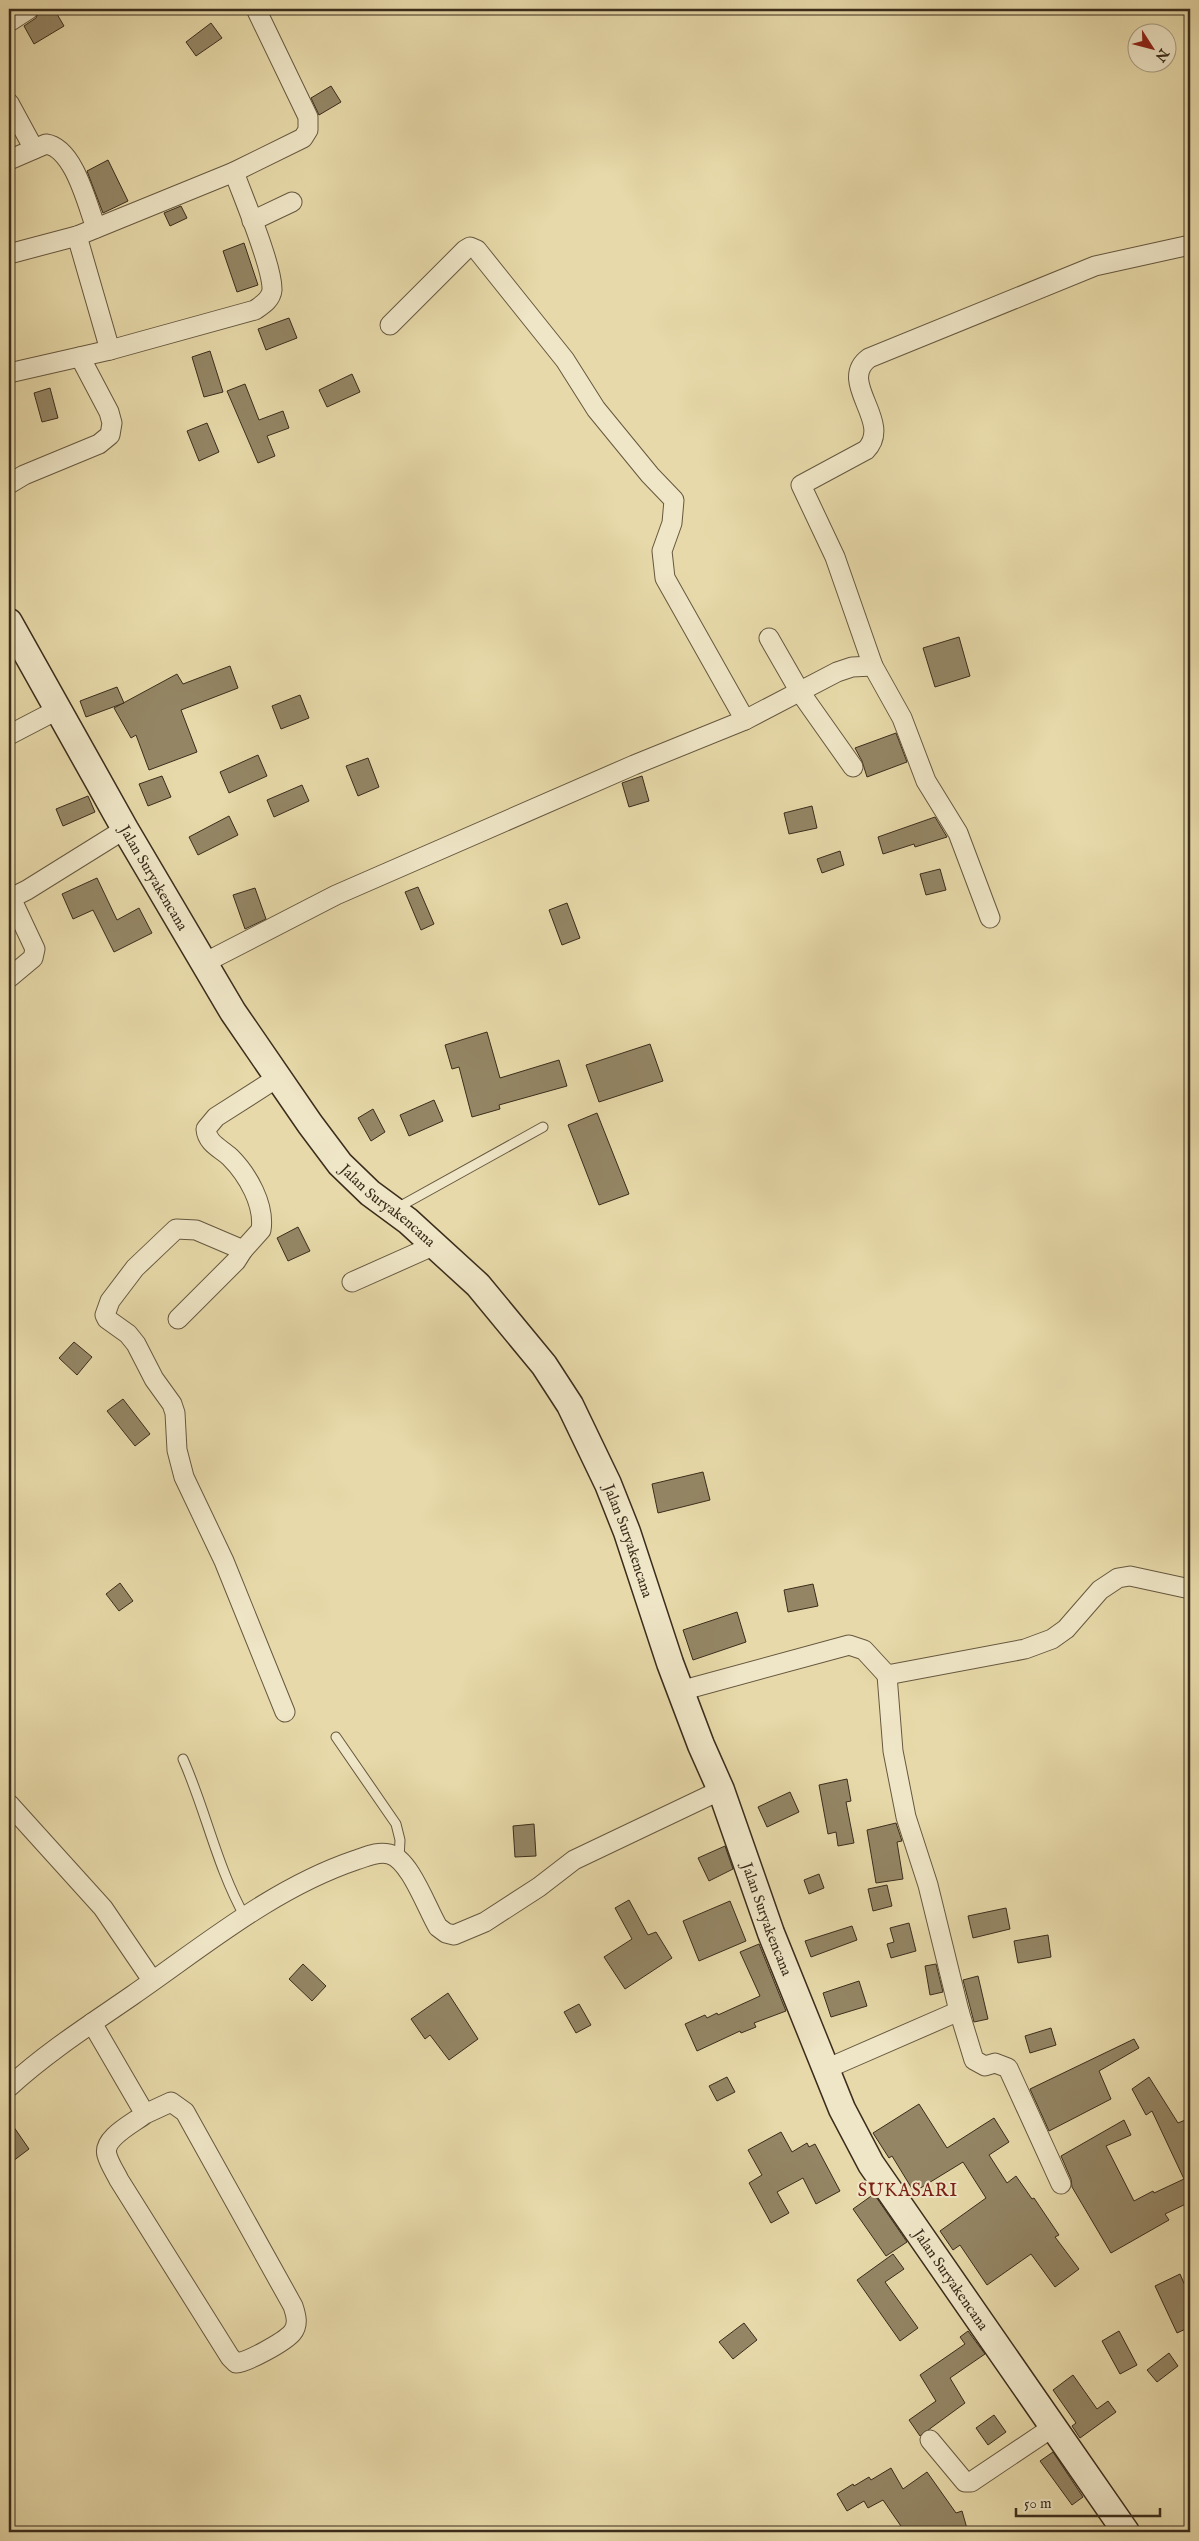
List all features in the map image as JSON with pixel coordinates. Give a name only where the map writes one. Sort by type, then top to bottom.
[{"type":"street","points":[[9,22],[29,9]]},
{"type":"street","points":[[9,254],[76,236],[234,172],[303,138],[308,130],[308,117],[256,9]]},
{"type":"street","points":[[9,103],[34,149]]},
{"type":"street","points":[[9,160],[46,144],[60,148],[66,154],[96,228]]},
{"type":"street","points":[[9,373],[110,350],[255,310],[264,304],[272,290],[270,279],[234,172]]},
{"type":"street","points":[[252,221],[292,202]]},
{"type":"street","points":[[76,236],[110,350]]},
{"type":"street","points":[[990,918],[958,833],[926,781],[902,718],[873,666],[835,557],[801,485],[866,450],[871,445],[874,438],[874,426],[858,378],[858,369],[869,358],[1095,266],[1190,245]]},
{"type":"street","points":[[390,325],[430,287],[464,250],[470,246],[477,250],[565,360],[596,409],[650,475],[674,500],[672,523],[662,551],[665,578],[745,720]]},
{"type":"street","points":[[9,484],[24,475],[99,444],[110,435],[112,423],[108,412],[80,357]]},
{"type":"street","name":"Jalan Suryakencana","points":[[9,622],[125,829],[232,1012],[277,1078],[340,1164],[467,1274],[504,1314],[544,1364],[570,1405],[608,1484],[627,1532],[650,1610],[680,1691],[721,1790],[772,1933],[842,2109],[872,2164],[1126,2532]]},
{"type":"street","points":[[769,638],[800,692],[853,767]]},
{"type":"street","points":[[204,963],[336,895],[634,765],[745,720],[837,672],[852,667],[873,666]]},
{"type":"street","points":[[9,735],[57,710]]},
{"type":"street","points":[[9,978],[33,958],[35,948],[10,898],[125,829]]},
{"type":"street","points":[[178,1319],[236,1261],[261,1230],[262,1221],[258,1203],[240,1169],[209,1141],[206,1129],[216,1117],[277,1078]]},
{"type":"street","points":[[243,1250],[196,1230],[176,1229],[135,1268],[110,1301],[106,1315],[107,1319],[128,1334],[136,1344],[154,1379],[172,1404],[175,1413],[177,1450],[184,1478],[224,1561],[285,1712]]},
{"type":"street","points":[[352,1282],[435,1245]]},
{"type":"street","points":[[887,1675],[1025,1649],[1052,1639],[1066,1629],[1100,1590],[1118,1578],[1130,1576],[1190,1589]]},
{"type":"street","points":[[680,1691],[849,1645],[864,1650],[887,1675],[893,1751],[906,1817],[940,1929],[959,2011],[974,2060],[985,2066],[1001,2064],[1008,2068],[1061,2184]]},
{"type":"street","points":[[9,2087],[55,2048],[245,1916],[288,1891],[338,1866],[375,1854],[387,1853],[399,1859],[409,1871],[438,1927],[446,1934],[454,1935],[485,1922],[539,1887],[574,1860],[721,1790]]},
{"type":"street","points":[[9,1804],[103,1908],[152,1980]]},
{"type":"street","points":[[826,2069],[959,2011]]},
{"type":"street","points":[[92,2023],[145,2114]]},
{"type":"street","points":[[171,2102],[185,2112],[293,2306],[297,2318],[292,2333],[246,2362],[236,2363],[230,2358],[118,2180],[106,2154],[106,2148],[111,2140],[145,2114],[171,2102]]},
{"type":"street","points":[[930,2440],[965,2482],[971,2482],[1053,2427]]},
{"type":"lane","points":[[392,1210],[543,1127]]},
{"type":"lane","points":[[336,1737],[396,1824],[400,1840],[399,1859]]},
{"type":"lane","points":[[183,1759],[207,1818],[227,1882],[245,1916]]},
{"type":"building","points":[[40,9],[54,9],[64,26],[34,44],[24,26],[36,18]]},
{"type":"building","points":[[211,23],[222,38],[196,56],[186,42]]},
{"type":"building","points":[[331,86],[341,102],[319,115],[311,98]]},
{"type":"building","points":[[108,160],[128,201],[103,213],[87,171]]},
{"type":"building","points":[[181,206],[187,218],[170,226],[164,213]]},
{"type":"building","points":[[244,243],[258,285],[237,292],[223,251]]},
{"type":"building","points":[[289,318],[297,338],[266,350],[258,329]]},
{"type":"building","points":[[210,351],[223,392],[204,397],[192,357]]},
{"type":"building","points":[[352,374],[360,392],[327,407],[319,390]]},
{"type":"building","points":[[245,384],[259,420],[283,411],[289,428],[267,436],[275,456],[258,463],[227,391]]},
{"type":"building","points":[[50,388],[58,418],[42,422],[34,393]]},
{"type":"building","points":[[207,423],[219,452],[199,461],[187,431]]},
{"type":"building","points":[[959,637],[970,676],[935,687],[923,648]]},
{"type":"building","points":[[230,666],[238,688],[181,710],[197,752],[149,770],[136,735],[131,738],[114,708],[177,674],[183,684]]},
{"type":"building","points":[[117,687],[124,703],[86,717],[80,701]]},
{"type":"building","points":[[300,695],[309,718],[281,729],[272,706]]},
{"type":"building","points":[[896,733],[907,762],[867,777],[855,748]]},
{"type":"building","points":[[258,755],[267,776],[229,793],[220,772]]},
{"type":"building","points":[[368,758],[379,787],[358,796],[346,766]]},
{"type":"building","points":[[162,776],[171,797],[148,806],[139,784]]},
{"type":"building","points":[[642,776],[649,801],[629,807],[622,783]]},
{"type":"building","points":[[302,785],[309,801],[274,817],[267,800]]},
{"type":"building","points":[[88,796],[95,812],[63,826],[56,809]]},
{"type":"building","points":[[812,806],[817,828],[789,834],[784,813]]},
{"type":"building","points":[[229,816],[238,835],[198,855],[189,837]]},
{"type":"building","points":[[935,817],[947,837],[915,847],[914,844],[883,854],[878,837]]},
{"type":"building","points":[[840,851],[844,865],[822,873],[817,859]]},
{"type":"building","points":[[940,869],[946,890],[926,895],[920,874]]},
{"type":"building","points":[[97,878],[117,920],[139,908],[152,933],[114,952],[93,910],[73,919],[62,894]]},
{"type":"building","points":[[418,887],[434,924],[421,930],[405,892]]},
{"type":"building","points":[[255,888],[266,919],[245,929],[233,895]]},
{"type":"building","points":[[567,903],[580,938],[562,945],[549,910]]},
{"type":"building","points":[[487,1032],[500,1078],[559,1060],[567,1086],[499,1105],[500,1109],[472,1117],[459,1067],[452,1069],[445,1045]]},
{"type":"building","points":[[650,1044],[663,1081],[599,1102],[586,1065]]},
{"type":"building","points":[[434,1100],[443,1121],[409,1136],[400,1115]]},
{"type":"building","points":[[373,1109],[385,1132],[371,1141],[358,1118]]},
{"type":"building","points":[[597,1113],[629,1194],[599,1205],[568,1125]]},
{"type":"building","points":[[298,1227],[310,1251],[288,1261],[277,1238]]},
{"type":"building","points":[[74,1342],[92,1357],[77,1375],[59,1358]]},
{"type":"building","points":[[123,1399],[150,1434],[135,1446],[107,1411]]},
{"type":"building","points":[[703,1472],[710,1500],[658,1513],[652,1484]]},
{"type":"building","points":[[120,1583],[133,1601],[119,1611],[106,1594]]},
{"type":"building","points":[[813,1584],[818,1606],[788,1612],[784,1590]]},
{"type":"building","points":[[737,1612],[746,1642],[693,1660],[683,1630]]},
{"type":"building","points":[[847,1779],[851,1801],[846,1802],[854,1843],[838,1846],[836,1832],[828,1834],[819,1785]]},
{"type":"building","points":[[790,1792],[799,1812],[767,1827],[758,1807]]},
{"type":"building","points":[[896,1823],[902,1841],[897,1842],[903,1879],[876,1883],[867,1830]]},
{"type":"building","points":[[534,1824],[536,1856],[515,1857],[513,1826]]},
{"type":"building","points":[[725,1846],[733,1869],[709,1881],[698,1858]]},
{"type":"building","points":[[819,1874],[824,1888],[809,1894],[804,1880]]},
{"type":"building","points":[[887,1885],[892,1906],[873,1911],[868,1889]]},
{"type":"building","points":[[629,1900],[648,1935],[656,1932],[672,1958],[625,1989],[604,1957],[632,1939],[615,1908]]},
{"type":"building","points":[[730,1901],[746,1941],[699,1961],[683,1921]]},
{"type":"building","points":[[1006,1908],[1010,1929],[973,1938],[968,1916]]},
{"type":"building","points":[[909,1923],[916,1951],[891,1958],[887,1944],[894,1942],[890,1928]]},
{"type":"building","points":[[852,1926],[857,1940],[811,1957],[805,1941]]},
{"type":"building","points":[[1048,1935],[1051,1957],[1018,1963],[1014,1941]]},
{"type":"building","points":[[759,1944],[786,2011],[754,2023],[756,2027],[741,2033],[740,2031],[697,2051],[685,2024],[705,2015],[707,2018],[717,2013],[718,2015],[760,1996],[740,1952]]},
{"type":"building","points":[[303,1964],[326,1986],[312,2001],[289,1979]]},
{"type":"building","points":[[936,1964],[943,1992],[930,1995],[925,1966]]},
{"type":"building","points":[[978,1976],[988,2019],[974,2022],[963,1980]]},
{"type":"building","points":[[859,1981],[867,2006],[831,2017],[823,1993]]},
{"type":"building","points":[[448,1993],[478,2039],[449,2060],[430,2035],[425,2039],[411,2019]]},
{"type":"building","points":[[579,2004],[591,2025],[576,2033],[564,2012]]},
{"type":"building","points":[[1051,2028],[1056,2045],[1030,2053],[1025,2036]]},
{"type":"building","points":[[1134,2039],[1139,2048],[1099,2071],[1111,2099],[1049,2131],[1030,2089]]},
{"type":"building","points":[[727,2077],[735,2092],[717,2101],[709,2086]]},
{"type":"building","points":[[1149,2077],[1178,2123],[1190,2118],[1190,2202],[1165,2214],[1169,2220],[1111,2253],[1072,2187],[1071,2179],[1061,2156],[1124,2120],[1131,2135],[1106,2146],[1134,2201],[1153,2191],[1154,2193],[1184,2179],[1152,2111],[1146,2115],[1132,2089]]},
{"type":"building","points":[[919,2104],[947,2148],[994,2118],[1009,2142],[989,2155],[1007,2183],[1016,2176],[1032,2199],[1034,2198],[1059,2235],[1055,2237],[1079,2269],[1055,2287],[1031,2254],[987,2285],[960,2245],[953,2250],[940,2231],[986,2198],[963,2162],[914,2192],[892,2156],[889,2158],[873,2133]]},
{"type":"building","points":[[9,2120],[29,2149],[9,2164]]},
{"type":"building","points":[[781,2132],[792,2152],[807,2143],[809,2147],[815,2144],[840,2191],[816,2204],[803,2178],[777,2192],[789,2213],[771,2223],[749,2183],[762,2175],[748,2150]]},
{"type":"building","points":[[874,2194],[907,2242],[886,2256],[853,2209]]},
{"type":"building","points":[[893,2254],[904,2269],[885,2282],[918,2328],[900,2341],[857,2280]]},
{"type":"building","points":[[1180,2274],[1190,2297],[1190,2327],[1177,2333],[1155,2286]]},
{"type":"building","points":[[744,2323],[757,2340],[733,2359],[719,2342]]},
{"type":"building","points":[[968,2331],[985,2354],[950,2378],[965,2403],[920,2436],[909,2420],[936,2401],[920,2375],[965,2344],[960,2337]]},
{"type":"building","points":[[1119,2331],[1137,2365],[1120,2374],[1102,2341]]},
{"type":"building","points":[[1169,2353],[1178,2366],[1157,2382],[1147,2370]]},
{"type":"building","points":[[1073,2375],[1097,2409],[1108,2401],[1116,2412],[1080,2438],[1072,2426],[1076,2423],[1053,2390]]},
{"type":"building","points":[[994,2415],[1006,2432],[988,2445],[976,2428]]},
{"type":"building","points":[[1053,2452],[1083,2497],[1072,2505],[1040,2461]]},
{"type":"building","points":[[891,2468],[903,2489],[927,2472],[956,2513],[962,2511],[968,2532],[905,2532],[883,2500],[868,2508],[864,2501],[847,2511],[837,2494],[869,2477],[871,2480]]},
{"type":"district","name":"SUKASARI","points":[[908,2190]]}]
